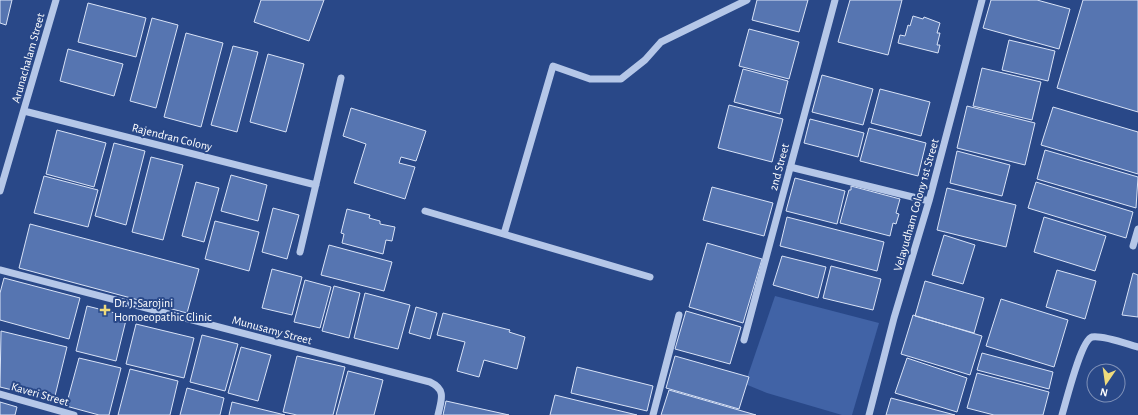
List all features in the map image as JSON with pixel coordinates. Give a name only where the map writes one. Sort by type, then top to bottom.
[{"type":"street","name":"Arunachalam Street","points":[[0,191],[56,0]]},
{"type":"street","points":[[504,234],[553,66],[590,78],[621,79],[645,60],[660,42],[747,0]]},
{"type":"street","name":"2nd Street","points":[[744,340],[834,0]]},
{"type":"street","name":"Velayudham Colony 1st Street","points":[[869,415],[894,318],[929,201],[982,0]]},
{"type":"street","points":[[300,252],[341,78]]},
{"type":"street","name":"Rajendran Colony","points":[[24,111],[316,185]]},
{"type":"street","points":[[790,167],[929,201]]},
{"type":"street","points":[[425,211],[650,277]]},
{"type":"street","points":[[1133,246],[1138,229]]},
{"type":"street","name":"Munusamy Street","points":[[0,270],[430,382],[440,389],[442,394],[438,415]]},
{"type":"street","points":[[653,415],[679,315]]},
{"type":"street","points":[[1062,415],[1087,341],[1092,338],[1100,338],[1138,347]]},
{"type":"street","name":"Kaveri Street","points":[[0,394],[74,415]]},
{"type":"shaded area","points":[[775,296],[879,323],[852,415],[842,415],[767,393],[745,384]]},
{"type":"building","points":[[0,0],[12,0],[6,25],[0,23]]},
{"type":"building","points":[[261,0],[324,0],[309,41],[254,22]]},
{"type":"building","points":[[757,0],[808,0],[799,32],[752,20]]},
{"type":"building","points":[[850,0],[902,0],[888,55],[838,42]]},
{"type":"building","points":[[991,0],[1037,0],[1070,9],[1059,49],[983,28]]},
{"type":"building","points":[[1083,0],[1138,0],[1138,112],[1057,88]]},
{"type":"building","points":[[88,3],[146,18],[136,57],[78,42]]},
{"type":"building","points":[[913,16],[923,19],[924,17],[940,23],[937,33],[940,33],[937,45],[940,45],[938,53],[898,43],[900,35],[905,36],[908,25],[910,26]]},
{"type":"building","points":[[152,18],[178,25],[156,108],[130,101]]},
{"type":"building","points":[[749,29],[799,42],[789,79],[739,66]]},
{"type":"building","points":[[186,33],[223,43],[201,127],[164,117]]},
{"type":"building","points":[[1009,40],[1055,51],[1048,81],[1002,70]]},
{"type":"building","points":[[233,46],[258,52],[237,132],[211,125]]},
{"type":"building","points":[[68,49],[123,64],[114,96],[60,81]]},
{"type":"building","points":[[268,54],[304,64],[286,132],[250,122]]},
{"type":"building","points":[[982,68],[1041,82],[1032,120],[973,106]]},
{"type":"building","points":[[743,69],[788,81],[780,114],[734,102]]},
{"type":"building","points":[[822,75],[873,89],[863,125],[812,112]]},
{"type":"building","points":[[880,89],[930,102],[921,136],[871,123]]},
{"type":"building","points":[[729,105],[783,119],[772,162],[718,148]]},
{"type":"building","points":[[967,106],[1035,123],[1025,165],[957,148]]},
{"type":"building","points":[[1053,107],[1138,132],[1138,174],[1041,145]]},
{"type":"building","points":[[351,108],[426,131],[416,161],[401,157],[399,163],[415,167],[405,199],[354,183],[366,144],[343,136]]},
{"type":"building","points":[[810,119],[864,133],[858,157],[804,143]]},
{"type":"building","points":[[869,128],[926,143],[918,176],[860,161]]},
{"type":"building","points":[[57,130],[106,143],[94,187],[46,174]]},
{"type":"building","points":[[114,143],[145,151],[126,225],[95,216]]},
{"type":"building","points":[[1045,150],[1138,177],[1136,208],[1037,179]]},
{"type":"building","points":[[957,151],[1010,165],[1002,196],[950,183]]},
{"type":"building","points":[[151,157],[183,165],[163,240],[132,232]]},
{"type":"building","points":[[231,175],[267,185],[258,221],[221,211]]},
{"type":"building","points":[[44,176],[98,190],[88,227],[34,213]]},
{"type":"building","points":[[795,178],[845,191],[837,224],[786,211]]},
{"type":"building","points":[[196,182],[219,188],[204,242],[182,236]]},
{"type":"building","points":[[1036,182],[1133,212],[1126,238],[1028,208]]},
{"type":"building","points":[[851,186],[900,199],[896,213],[899,214],[896,224],[893,223],[890,236],[840,223]]},
{"type":"building","points":[[712,187],[773,203],[764,236],[703,220]]},
{"type":"building","points":[[947,188],[1016,205],[1006,247],[937,230]]},
{"type":"building","points":[[273,208],[299,215],[287,259],[262,252]]},
{"type":"building","points":[[347,209],[370,215],[369,218],[380,221],[380,224],[395,227],[392,241],[386,240],[383,254],[342,243],[344,234],[341,233]]},
{"type":"building","points":[[787,217],[884,242],[877,271],[780,246]]},
{"type":"building","points":[[1044,217],[1106,236],[1095,271],[1034,252]]},
{"type":"building","points":[[215,221],[259,232],[249,271],[205,259]]},
{"type":"building","points":[[30,224],[199,269],[187,313],[19,268]]},
{"type":"building","points":[[944,235],[975,245],[963,284],[932,275]]},
{"type":"building","points":[[707,243],[762,259],[743,323],[689,307]]},
{"type":"building","points":[[329,245],[392,262],[384,291],[321,275]]},
{"type":"building","points":[[782,256],[826,267],[818,298],[773,285]]},
{"type":"building","points":[[831,266],[881,279],[873,310],[823,298]]},
{"type":"building","points":[[272,269],[302,277],[292,315],[262,308]]},
{"type":"building","points":[[1057,270],[1096,281],[1085,319],[1046,307]]},
{"type":"building","points":[[1133,273],[1138,275],[1138,317],[1122,315]]},
{"type":"building","points":[[4,278],[80,298],[69,339],[0,320],[0,293]]},
{"type":"building","points":[[305,280],[331,287],[320,328],[294,322]]},
{"type":"building","points":[[925,281],[984,298],[974,333],[915,316]]},
{"type":"building","points":[[334,286],[360,293],[349,338],[322,331]]},
{"type":"building","points":[[365,293],[410,305],[398,349],[354,338]]},
{"type":"building","points":[[1001,299],[1068,320],[1054,367],[986,346]]},
{"type":"building","points":[[87,306],[127,316],[116,361],[76,351]]},
{"type":"building","points":[[416,307],[437,313],[430,339],[409,333]]},
{"type":"building","points":[[686,311],[741,327],[730,364],[675,349]]},
{"type":"building","points":[[443,313],[510,330],[509,332],[525,337],[517,369],[484,360],[479,377],[457,371],[465,342],[437,335]]},
{"type":"building","points":[[913,315],[982,336],[970,375],[901,354]]},
{"type":"building","points":[[136,324],[194,338],[184,378],[126,364]]},
{"type":"building","points":[[1,331],[67,347],[54,400],[0,387]]},
{"type":"building","points":[[202,335],[238,344],[225,391],[190,382]]},
{"type":"building","points":[[241,347],[271,355],[258,401],[228,393]]},
{"type":"building","points":[[982,353],[1053,372],[1049,389],[977,370]]},
{"type":"building","points":[[297,356],[345,367],[333,415],[297,415],[283,412]]},
{"type":"building","points":[[675,356],[749,377],[739,409],[666,388]]},
{"type":"building","points":[[79,358],[121,368],[109,415],[99,415],[66,406]]},
{"type":"building","points":[[907,358],[967,378],[957,412],[895,393]]},
{"type":"building","points":[[577,367],[653,386],[647,411],[571,393]]},
{"type":"building","points":[[130,369],[178,381],[170,415],[118,415]]},
{"type":"building","points":[[348,371],[383,380],[374,415],[336,415]]},
{"type":"building","points":[[977,373],[1049,392],[1043,415],[994,415],[967,408]]},
{"type":"building","points":[[187,388],[224,398],[220,415],[180,415]]},
{"type":"building","points":[[669,390],[756,415],[661,415]]},
{"type":"building","points":[[555,395],[637,415],[550,415]]},
{"type":"building","points":[[891,398],[955,415],[886,415]]},
{"type":"building","points":[[446,401],[509,415],[443,415]]},
{"type":"building","points":[[0,402],[17,407],[15,415],[0,415]]},
{"type":"building","points":[[232,402],[285,415],[229,415]]},
{"type":"place","name":"Dr. J. Sarojini Homoeopathic Clinic","points":[[105,310]]}]
